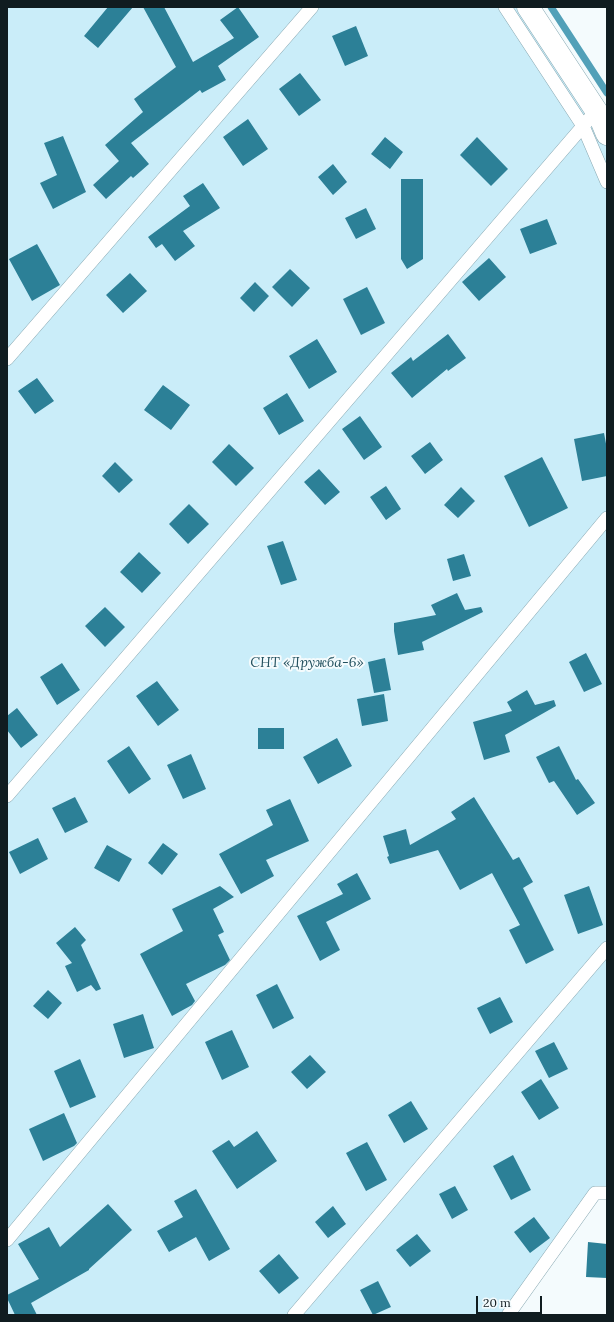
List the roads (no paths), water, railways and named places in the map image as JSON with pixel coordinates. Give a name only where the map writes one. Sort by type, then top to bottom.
[{"type":"street","points":[[528,7],[589,118],[607,134]]},
{"type":"lane","points":[[7,359],[312,7]]},
{"type":"lane","points":[[505,7],[589,118],[607,182]]},
{"type":"lane","points":[[7,796],[589,118]]},
{"type":"lane","points":[[7,1240],[607,518]]},
{"type":"lane","points":[[294,1315],[607,948]]},
{"type":"lane","points":[[508,1315],[595,1193],[607,1193]]},
{"type":"waterway","points":[[551,7],[607,93]]},
{"type":"park label","name":"СНТ «Дружба-6»","points":[[307,663]]}]
